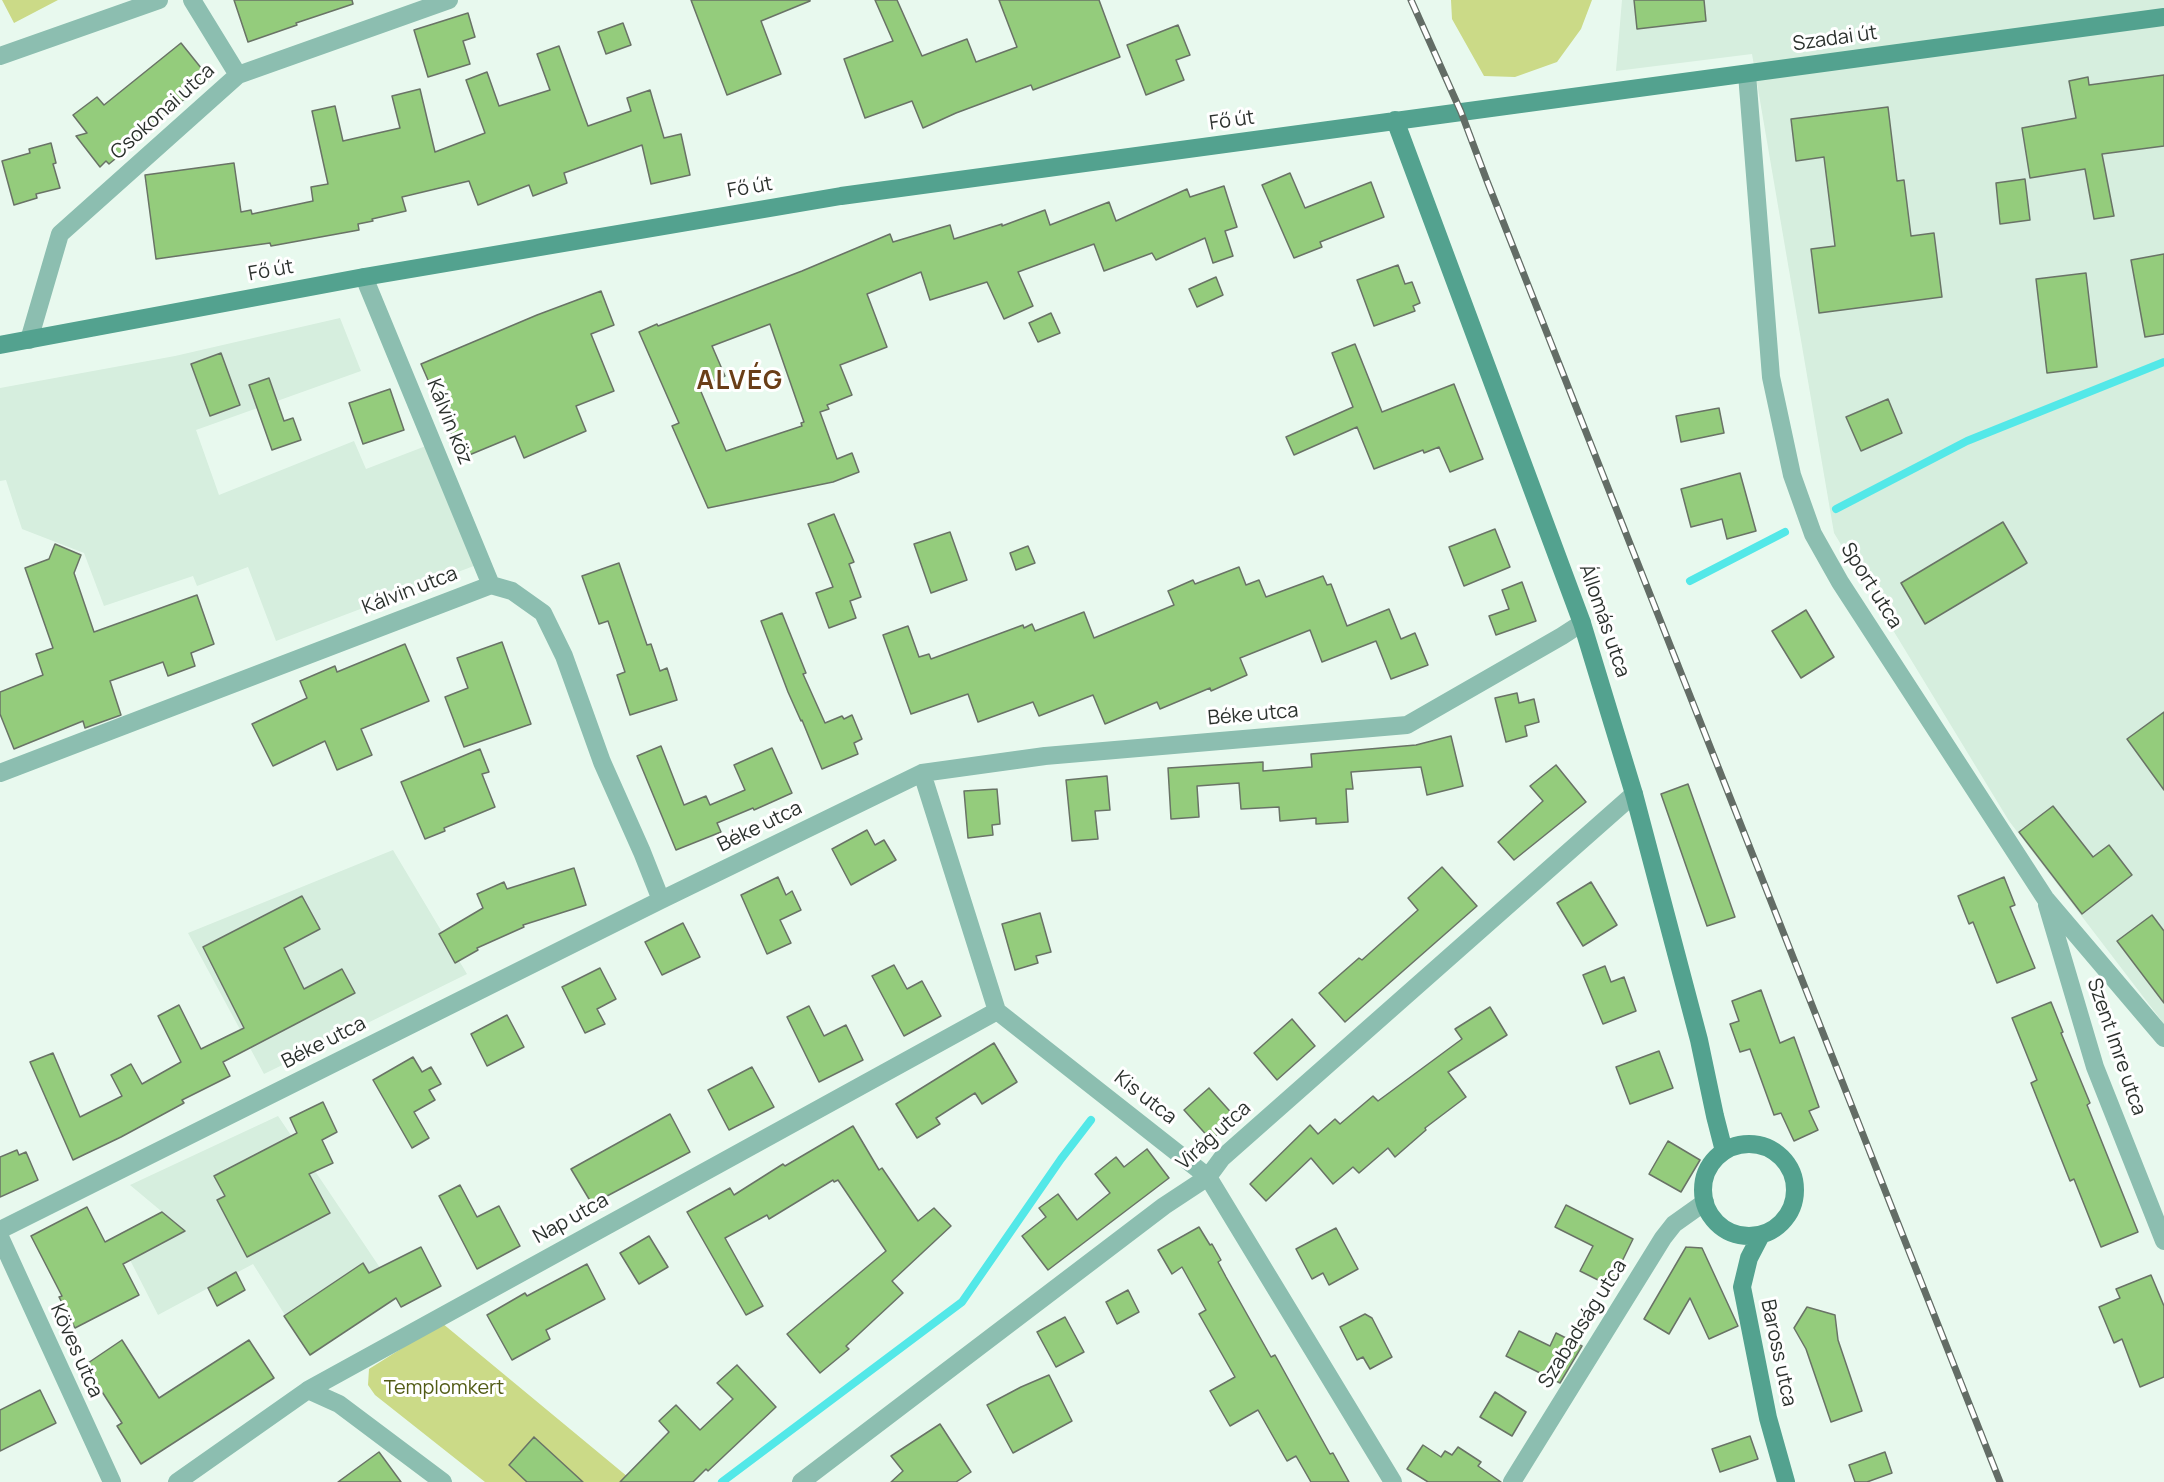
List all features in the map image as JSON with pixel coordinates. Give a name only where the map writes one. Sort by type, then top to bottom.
[{"type":"main road","name":"Szadai út","points":[[1512,105],[2164,17]]},
{"type":"main road","name":"Fő út","points":[[0,345],[364,277],[841,196],[1512,105]]},
{"type":"main road","name":"Állomás utca","points":[[1395,120],[1582,622],[1634,794],[1699,1040],[1714,1116],[1725,1151]]},
{"type":"main road","points":[[1755,1144],[1770,1149],[1782,1158],[1791,1171],[1795,1187],[1794,1203],[1787,1217],[1775,1228],[1761,1235],[1746,1236],[1732,1233],[1720,1226],[1711,1215],[1705,1202],[1703,1188],[1714,1161],[1725,1151],[1739,1145],[1755,1144]]},
{"type":"main road","name":"Baross utca","points":[[1761,1235],[1749,1258],[1742,1287],[1768,1418],[1786,1482]]},
{"type":"street","points":[[0,56],[159,0]]},
{"type":"street","points":[[192,0],[238,75]]},
{"type":"street","name":"Csokonai utca","points":[[28,340],[60,234],[238,75],[449,0]]},
{"type":"street","name":"Sport utca","points":[[1747,74],[1771,377],[1792,475],[1813,534],[1840,582],[2045,898],[2164,1038]]},
{"type":"street","name":"Kálvin köz","points":[[364,277],[491,585]]},
{"type":"street","points":[[491,585],[512,591],[543,614],[564,656],[602,762],[662,900]]},
{"type":"street","name":"Kálvin utca","points":[[0,773],[491,585]]},
{"type":"street","name":"Béke utca","points":[[0,1230],[922,773],[1045,756],[1407,725],[1562,636],[1582,622]]},
{"type":"street","points":[[922,773],[997,1011]]},
{"type":"street","name":"Virág utca","points":[[801,1482],[1164,1206],[1208,1177],[1222,1158],[1580,839],[1634,794]]},
{"type":"street","name":"Szent Imre utca","points":[[2045,898],[2095,1067],[2164,1241]]},
{"type":"street","name":"Kis utca","points":[[997,1011],[1208,1177],[1393,1482]]},
{"type":"street","name":"Nap utca","points":[[177,1482],[308,1390],[997,1011]]},
{"type":"street","name":"Szabadság utca","points":[[1512,1482],[1663,1238],[1674,1224],[1705,1202]]},
{"type":"street","name":"Köves utca","points":[[0,1238],[112,1482]]},
{"type":"street","points":[[308,1390],[339,1404],[443,1482]]},
{"type":"shaded area","points":[[1622,0],[2164,0],[2164,1024],[2009,821],[1834,533],[1752,54],[1616,71]]},
{"type":"shaded area","points":[[340,318],[361,371],[196,430],[219,495],[354,441],[366,469],[431,444],[479,564],[276,641],[248,567],[197,586],[193,576],[104,606],[84,553],[22,529],[6,480],[0,481],[0,388],[175,356]]},
{"type":"shaded area","points":[[393,850],[467,974],[264,1074],[188,933]]},
{"type":"shaded area","points":[[278,1116],[399,1296],[310,1355],[253,1264],[158,1315],[130,1260],[185,1231],[130,1185]]},
{"type":"green space","points":[[2,0],[58,0],[14,23]]},
{"type":"green space","points":[[1451,0],[1592,0],[1581,29],[1557,62],[1515,77],[1484,76],[1452,19]]},
{"type":"green space","name":"Templomkert","points":[[442,1323],[634,1482],[485,1482],[375,1395],[368,1385],[369,1369]]},
{"type":"building","points":[[234,0],[352,0],[353,4],[248,42]]},
{"type":"building","points":[[691,0],[810,1],[761,21],[781,74],[727,95]]},
{"type":"building","points":[[875,0],[897,0],[922,56],[967,39],[976,62],[1017,47],[999,0],[1099,0],[1120,57],[1033,90],[1031,85],[923,128],[912,101],[865,118],[844,59],[893,41]]},
{"type":"building","points":[[1634,0],[1704,0],[1706,21],[1637,29]]},
{"type":"building","points":[[468,13],[475,37],[463,41],[470,64],[428,77],[414,30]]},
{"type":"building","points":[[623,23],[631,45],[606,54],[598,32]]},
{"type":"building","points":[[1178,25],[1190,55],[1176,60],[1184,80],[1146,95],[1127,45]]},
{"type":"building","points":[[181,43],[210,79],[129,143],[132,145],[109,164],[106,161],[100,167],[76,136],[87,133],[73,115],[97,97],[104,105]]},
{"type":"building","points":[[559,46],[588,126],[631,111],[627,98],[650,90],[664,138],[681,134],[690,175],[651,184],[642,145],[564,173],[567,183],[533,196],[529,185],[478,205],[469,181],[402,197],[406,211],[358,224],[359,230],[271,246],[270,243],[156,259],[145,175],[234,163],[241,212],[251,210],[252,214],[313,201],[311,187],[328,184],[312,111],[335,106],[343,141],[400,128],[392,96],[420,89],[435,152],[485,133],[466,80],[487,72],[499,106],[550,90],[537,54]]},
{"type":"building","points":[[2164,75],[2164,146],[2102,154],[2114,216],[2094,219],[2085,169],[2030,178],[2022,128],[2076,118],[2069,81],[2088,77],[2089,85]]},
{"type":"building","points":[[1888,107],[1897,181],[1904,180],[1911,236],[1934,233],[1942,297],[1819,313],[1811,249],[1835,246],[1824,157],[1796,161],[1791,119]]},
{"type":"building","points":[[51,143],[56,163],[53,164],[60,188],[36,194],[37,198],[14,205],[2,161],[30,153],[29,149]]},
{"type":"building","points":[[1290,173],[1305,208],[1371,182],[1384,217],[1320,242],[1322,247],[1294,258],[1262,185]]},
{"type":"building","points":[[2025,179],[2030,220],[2000,224],[1996,183]]},
{"type":"building","points":[[1224,186],[1237,227],[1225,231],[1233,256],[1213,263],[1205,238],[1156,260],[1152,253],[1104,271],[1094,244],[1018,272],[1033,306],[1004,319],[987,282],[930,300],[921,272],[867,294],[887,347],[840,365],[852,395],[827,405],[829,409],[820,412],[837,459],[852,453],[859,472],[833,482],[708,508],[672,426],[679,423],[639,332],[802,271],[890,234],[893,242],[950,225],[954,239],[1002,224],[1002,226],[1045,210],[1050,225],[1109,202],[1116,221],[1187,189],[1190,197]],"holes":[[[770,324],[804,422],[801,423],[802,426],[726,451],[699,387],[725,376],[712,346]]]},
{"type":"building","points":[[2164,254],[2164,334],[2145,337],[2131,260]]},
{"type":"building","points":[[1398,265],[1405,284],[1412,282],[1420,303],[1413,306],[1415,311],[1374,326],[1357,280]]},
{"type":"building","points":[[2086,273],[2097,367],[2047,373],[2036,279]]},
{"type":"building","points":[[1216,277],[1223,295],[1197,307],[1189,289]]},
{"type":"building","points":[[601,291],[614,325],[591,334],[614,391],[576,406],[586,431],[524,458],[515,436],[462,458],[421,364],[537,315]]},
{"type":"building","points":[[1051,313],[1060,333],[1038,342],[1029,323]]},
{"type":"building","points":[[1355,344],[1382,412],[1454,384],[1483,459],[1450,472],[1439,447],[1424,453],[1423,450],[1374,469],[1357,427],[1294,455],[1286,437],[1353,407],[1332,353]]},
{"type":"building","points":[[221,353],[240,405],[210,416],[191,364]]},
{"type":"building","points":[[269,378],[284,421],[293,418],[301,440],[272,450],[249,385]]},
{"type":"building","points":[[390,389],[404,430],[363,444],[349,403]]},
{"type":"building","points":[[1888,399],[1902,433],[1861,451],[1846,417]]},
{"type":"building","points":[[1719,408],[1724,433],[1681,442],[1676,416]]},
{"type":"building","points":[[1740,473],[1756,531],[1727,539],[1722,519],[1691,527],[1681,489]]},
{"type":"building","points":[[834,514],[854,562],[849,564],[861,597],[850,601],[856,618],[829,628],[816,593],[833,587],[808,524]]},
{"type":"building","points":[[2003,522],[2027,563],[1925,624],[1901,583]]},
{"type":"building","points":[[1495,529],[1510,567],[1464,586],[1449,547]]},
{"type":"building","points":[[950,532],[967,580],[931,593],[914,544]]},
{"type":"building","points":[[55,544],[81,555],[74,573],[94,632],[197,595],[214,644],[191,653],[195,666],[168,676],[163,662],[110,681],[121,715],[85,728],[83,721],[14,749],[0,714],[0,692],[43,675],[36,654],[53,648],[25,568],[49,559]]},
{"type":"building","points":[[1028,546],[1035,563],[1016,570],[1010,553]]},
{"type":"building","points":[[619,563],[647,645],[651,644],[660,671],[667,668],[677,700],[630,715],[617,675],[625,672],[608,621],[599,624],[582,576]]},
{"type":"building","points":[[1239,567],[1246,585],[1259,580],[1266,597],[1323,576],[1327,585],[1331,584],[1347,626],[1389,609],[1401,639],[1415,633],[1428,665],[1391,679],[1376,641],[1322,662],[1310,630],[1240,658],[1247,675],[1160,709],[1157,702],[1105,724],[1093,695],[1039,716],[1033,702],[978,722],[968,694],[911,714],[883,635],[908,626],[919,657],[929,654],[931,659],[1023,625],[1024,628],[1032,624],[1035,631],[1084,612],[1094,638],[1174,605],[1168,591],[1193,580],[1195,584]]},
{"type":"building","points":[[1522,582],[1536,621],[1496,635],[1489,616],[1509,609],[1502,590]]},
{"type":"building","points":[[1806,610],[1834,657],[1801,678],[1772,631]]},
{"type":"building","points":[[782,613],[806,673],[803,674],[825,723],[842,716],[844,719],[852,715],[862,739],[854,743],[858,754],[822,769],[788,692],[761,621]]},
{"type":"building","points":[[502,642],[531,724],[464,747],[445,697],[468,688],[457,658]]},
{"type":"building","points":[[405,644],[429,701],[361,729],[372,755],[337,770],[325,741],[273,766],[252,724],[307,698],[300,681],[335,666],[337,672]]},
{"type":"building","points":[[1517,693],[1519,703],[1534,699],[1539,722],[1525,726],[1527,736],[1506,742],[1495,698]]},
{"type":"building","points":[[2164,712],[2164,790],[2127,739]]},
{"type":"building","points":[[1451,736],[1463,786],[1427,795],[1421,767],[1351,772],[1353,789],[1346,789],[1348,822],[1316,824],[1316,818],[1280,821],[1279,807],[1241,809],[1239,783],[1197,786],[1199,817],[1171,819],[1168,768],[1263,762],[1263,771],[1312,767],[1311,754],[1416,745]]},
{"type":"building","points":[[661,746],[684,805],[706,796],[710,805],[745,790],[734,765],[772,748],[792,793],[717,823],[721,832],[676,850],[637,756]]},
{"type":"building","points":[[480,749],[489,772],[482,774],[495,807],[444,828],[445,831],[425,839],[401,782]]},
{"type":"building","points":[[1556,765],[1586,802],[1514,860],[1498,842],[1543,801],[1530,786]]},
{"type":"building","points":[[1107,776],[1110,810],[1095,811],[1098,839],[1072,841],[1066,780]]},
{"type":"building","points":[[1688,784],[1735,917],[1707,926],[1661,794]]},
{"type":"building","points":[[997,789],[1000,824],[992,825],[993,835],[968,838],[964,791]]},
{"type":"building","points":[[2053,806],[2093,857],[2109,845],[2132,875],[2082,914],[2019,832]]},
{"type":"building","points":[[867,830],[875,845],[884,840],[896,860],[851,885],[832,849]]},
{"type":"building","points":[[1442,867],[1477,906],[1345,1022],[1319,993],[1359,958],[1362,960],[1418,910],[1408,898]]},
{"type":"building","points":[[574,868],[586,905],[523,925],[524,927],[477,948],[478,950],[455,963],[439,934],[483,908],[477,894],[504,882],[507,889]]},
{"type":"building","points":[[778,877],[786,895],[792,891],[801,910],[780,920],[791,943],[767,954],[741,895]]},
{"type":"building","points":[[2004,877],[2015,905],[2010,907],[2035,968],[1997,983],[1973,922],[1969,924],[1958,896]]},
{"type":"building","points":[[1591,882],[1617,925],[1583,946],[1557,903]]},
{"type":"building","points":[[302,896],[320,929],[284,948],[304,989],[342,969],[355,993],[223,1062],[230,1076],[182,1100],[184,1103],[121,1137],[73,1160],[30,1062],[53,1053],[80,1117],[122,1096],[111,1075],[131,1064],[142,1084],[181,1062],[158,1016],[179,1005],[201,1049],[244,1028],[203,947]]},
{"type":"building","points":[[1040,913],[1051,952],[1036,956],[1038,963],[1015,970],[1002,924]]},
{"type":"building","points":[[2152,915],[2164,931],[2164,1003],[2117,941]]},
{"type":"building","points":[[683,923],[700,957],[662,975],[645,942]]},
{"type":"building","points":[[894,965],[907,989],[922,981],[941,1016],[904,1036],[872,976]]},
{"type":"building","points":[[1605,966],[1611,982],[1624,977],[1636,1011],[1603,1024],[1583,975]]},
{"type":"building","points":[[600,968],[616,999],[597,1009],[605,1024],[585,1033],[562,987]]},
{"type":"building","points":[[1761,990],[1780,1043],[1794,1037],[1819,1107],[1809,1111],[1818,1130],[1794,1141],[1781,1113],[1774,1115],[1750,1049],[1740,1052],[1730,1024],[1739,1021],[1732,1001]]},
{"type":"building","points":[[2051,1002],[2063,1032],[2061,1033],[2090,1103],[2087,1105],[2138,1232],[2101,1247],[2074,1179],[2070,1181],[2031,1083],[2037,1080],[2012,1018]]},
{"type":"building","points":[[809,1006],[824,1036],[846,1025],[863,1060],[819,1082],[787,1017]]},
{"type":"building","points":[[1490,1007],[1507,1035],[1448,1072],[1466,1097],[1425,1128],[1426,1130],[1395,1157],[1388,1148],[1359,1173],[1353,1167],[1333,1184],[1311,1158],[1266,1201],[1250,1184],[1310,1125],[1318,1134],[1335,1119],[1340,1124],[1373,1096],[1378,1101],[1462,1039],[1455,1029]]},
{"type":"building","points":[[507,1015],[524,1047],[487,1066],[471,1034]]},
{"type":"building","points":[[1292,1019],[1315,1046],[1277,1080],[1254,1053]]},
{"type":"building","points":[[994,1043],[1017,1082],[982,1104],[975,1093],[936,1118],[940,1124],[917,1138],[896,1104]]},
{"type":"building","points":[[1659,1051],[1673,1088],[1630,1104],[1616,1067]]},
{"type":"building","points":[[413,1057],[422,1072],[431,1067],[441,1084],[429,1090],[435,1100],[414,1112],[429,1138],[412,1148],[373,1080]]},
{"type":"building","points":[[752,1067],[774,1107],[729,1130],[708,1090]]},
{"type":"building","points":[[1209,1088],[1236,1118],[1211,1140],[1184,1110]]},
{"type":"building","points":[[323,1102],[337,1132],[322,1140],[333,1163],[309,1174],[330,1213],[247,1257],[217,1200],[225,1196],[214,1176],[297,1133],[290,1118]]},
{"type":"building","points":[[670,1114],[690,1152],[592,1204],[571,1169]]},
{"type":"building","points":[[853,1126],[879,1170],[882,1168],[918,1221],[934,1208],[951,1226],[892,1281],[903,1293],[846,1346],[849,1349],[820,1373],[787,1334],[886,1251],[838,1180],[834,1182],[833,1180],[769,1219],[767,1215],[725,1238],[763,1306],[746,1315],[687,1212],[730,1188],[734,1195],[783,1164],[785,1166]]},
{"type":"building","points":[[1668,1141],[1700,1160],[1681,1192],[1649,1174]]},
{"type":"building","points":[[1147,1149],[1169,1178],[1048,1270],[1022,1236],[1046,1217],[1039,1208],[1058,1194],[1077,1220],[1110,1193],[1095,1174],[1116,1157],[1124,1167]]},
{"type":"building","points":[[17,1150],[19,1155],[26,1152],[38,1180],[0,1197],[0,1157]]},
{"type":"building","points":[[460,1185],[477,1217],[499,1206],[520,1246],[477,1269],[439,1196]]},
{"type":"building","points":[[1566,1205],[1633,1239],[1610,1286],[1580,1271],[1593,1246],[1555,1227]]},
{"type":"building","points":[[87,1207],[105,1242],[162,1212],[185,1231],[123,1264],[139,1295],[75,1328],[59,1297],[62,1296],[31,1236]]},
{"type":"building","points":[[1199,1227],[1221,1260],[1218,1262],[1271,1357],[1275,1355],[1330,1454],[1333,1453],[1349,1482],[1311,1482],[1296,1456],[1287,1461],[1258,1410],[1230,1426],[1210,1391],[1235,1377],[1199,1314],[1206,1310],[1182,1267],[1172,1274],[1158,1250]]},
{"type":"building","points":[[1336,1228],[1358,1269],[1329,1285],[1323,1273],[1312,1279],[1296,1249]]},
{"type":"building","points":[[649,1236],[668,1267],[639,1284],[620,1253]]},
{"type":"building","points":[[421,1247],[441,1286],[401,1307],[396,1298],[310,1355],[284,1316],[363,1263],[369,1273]]},
{"type":"building","points":[[1686,1247],[1702,1248],[1738,1326],[1709,1339],[1690,1298],[1669,1334],[1644,1319]]},
{"type":"building","points":[[587,1264],[605,1299],[546,1330],[550,1339],[512,1360],[487,1315],[525,1293],[527,1296]]},
{"type":"building","points":[[236,1272],[245,1290],[217,1306],[208,1288]]},
{"type":"building","points":[[2151,1275],[2164,1306],[2164,1377],[2140,1387],[2122,1339],[2114,1343],[2099,1307],[2120,1298],[2116,1289]]},
{"type":"building","points":[[1128,1290],[1139,1312],[1117,1324],[1106,1302]]},
{"type":"building","points":[[1807,1307],[1835,1315],[1838,1340],[1862,1411],[1831,1422],[1806,1349],[1794,1328]]},
{"type":"building","points":[[1365,1314],[1372,1318],[1392,1357],[1370,1369],[1363,1357],[1357,1360],[1340,1327]]},
{"type":"building","points":[[1065,1317],[1084,1352],[1056,1367],[1037,1332]]},
{"type":"building","points":[[1519,1331],[1550,1346],[1556,1333],[1582,1346],[1560,1383],[1506,1356]]},
{"type":"building","points":[[122,1340],[159,1398],[249,1340],[274,1378],[141,1464],[117,1426],[122,1423],[85,1365]]},
{"type":"building","points":[[737,1365],[776,1407],[708,1471],[706,1469],[693,1482],[620,1482],[669,1432],[659,1421],[676,1405],[700,1430],[733,1399],[717,1383]]},
{"type":"building","points":[[1049,1375],[1072,1421],[1013,1453],[987,1405]]},
{"type":"building","points":[[40,1390],[56,1423],[0,1451],[0,1410]]},
{"type":"building","points":[[1495,1392],[1526,1412],[1512,1436],[1480,1417]]},
{"type":"building","points":[[940,1424],[971,1472],[956,1482],[891,1482],[903,1471],[891,1456]]},
{"type":"building","points":[[1750,1436],[1758,1459],[1720,1472],[1712,1449]]},
{"type":"building","points":[[534,1437],[583,1482],[527,1482],[509,1465]]},
{"type":"building","points":[[1423,1445],[1441,1457],[1445,1451],[1452,1455],[1458,1447],[1481,1462],[1478,1466],[1501,1482],[1428,1482],[1407,1469]]},
{"type":"building","points":[[379,1452],[401,1482],[338,1482]]},
{"type":"building","points":[[1885,1452],[1892,1473],[1867,1482],[1855,1482],[1849,1465]]},
{"type":"waterway","points":[[1836,509],[1967,441],[2164,362]]},
{"type":"waterway","points":[[1690,581],[1785,532]]},
{"type":"waterway","points":[[722,1482],[962,1302],[1061,1159],[1091,1120]]},
{"type":"railway","points":[[1411,0],[1461,112],[2000,1482]]},
{"type":"district","name":"ALVÉG","points":[[740,382]]}]
